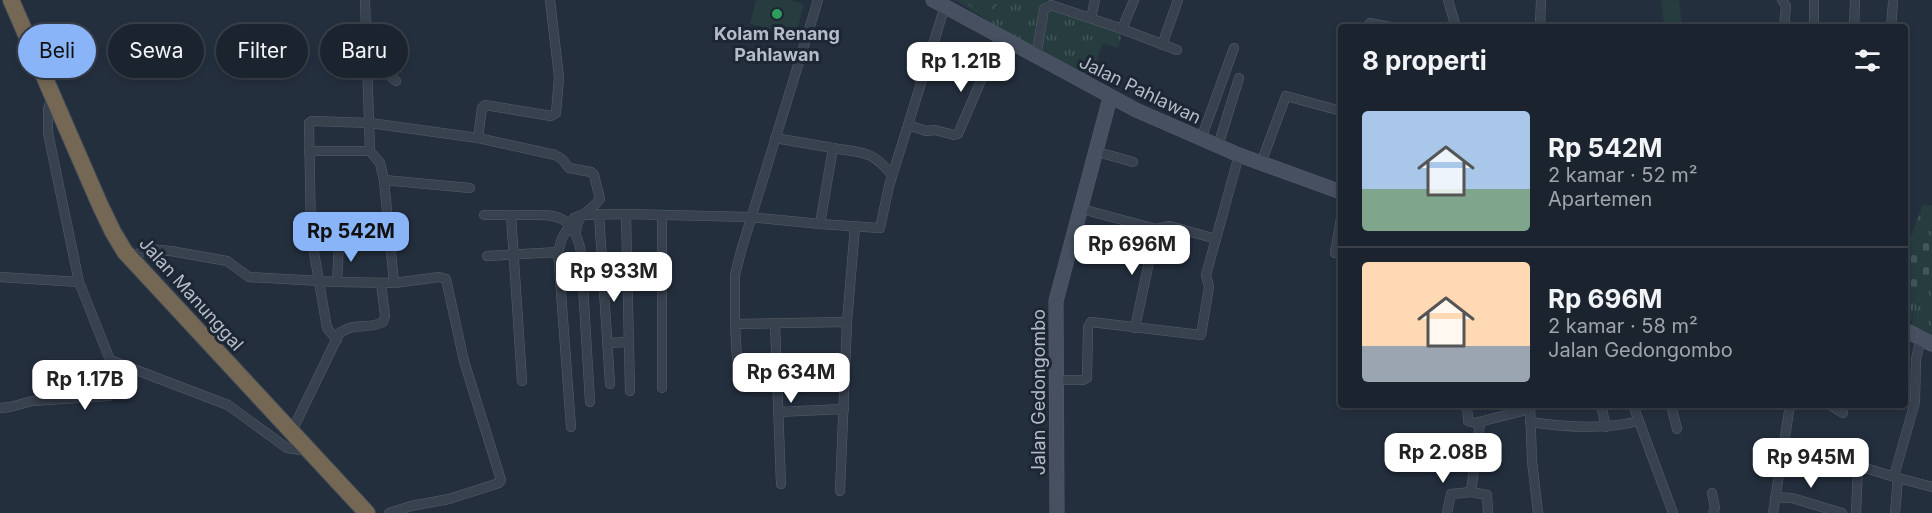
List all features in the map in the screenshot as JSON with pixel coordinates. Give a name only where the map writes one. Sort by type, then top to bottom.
[{"type":"highway","name":"Jalan Manunggal","points":[[11,0],[112,232],[130,258],[173,306],[366,513]]},
{"type":"street","points":[[364,0],[365,24]]},
{"type":"street","points":[[478,138],[482,108],[485,105],[550,116],[556,113],[560,77],[550,0]]},
{"type":"street","points":[[775,359],[737,359],[735,275],[750,217],[818,0]]},
{"type":"street","points":[[1091,18],[1095,0]]},
{"type":"street","points":[[1122,29],[1134,0]]},
{"type":"street","points":[[1162,45],[1178,0]]},
{"type":"street","points":[[1448,0],[1455,24]]},
{"type":"street","points":[[1540,24],[1541,0]]},
{"type":"street","points":[[1782,0],[1785,6],[1784,24]]},
{"type":"street","points":[[1814,0],[1814,24]]},
{"type":"street","points":[[1854,24],[1855,0]]},
{"type":"street","points":[[571,427],[558,247],[574,217],[626,214],[750,217],[855,227],[881,227],[892,175],[929,58],[939,3]]},
{"type":"street","name":"Jalan Pahlawan","points":[[939,3],[1114,100],[1218,146],[1338,191]]},
{"type":"street","points":[[1891,24],[1893,3]]},
{"type":"street","points":[[1036,57],[1045,7],[1055,6],[1177,50]]},
{"type":"street","points":[[908,125],[926,131],[935,130],[958,134],[977,76],[1000,36]]},
{"type":"street","points":[[1201,139],[1234,48]]},
{"type":"street","points":[[929,58],[939,61]]},
{"type":"street","points":[[367,78],[370,151],[380,163],[384,180],[394,283]]},
{"type":"street","points":[[393,78],[396,81]]},
{"type":"street","points":[[1218,146],[1239,78]]},
{"type":"street","points":[[0,408],[41,400],[109,396],[113,390],[110,360],[79,282],[48,134],[48,109],[52,96]]},
{"type":"street","points":[[1261,163],[1286,96],[1338,110]]},
{"type":"street","name":"Jalan Gedongombo","points":[[1057,513],[1060,341],[1065,292],[1104,154],[1114,100]]},
{"type":"street","name":"Jalan Gedongombo","points":[[1063,513],[1063,380],[1056,301],[1114,100]]},
{"type":"street","points":[[337,340],[327,330],[311,236],[310,122],[370,123],[478,138],[555,155],[562,159],[569,168],[591,172],[596,178],[600,197],[596,205],[577,221],[576,236]]},
{"type":"street","points":[[775,138],[875,156],[892,175]]},
{"type":"street","points":[[820,224],[833,148]]},
{"type":"street","points":[[309,151],[370,151]]},
{"type":"street","points":[[1104,154],[1132,162]]},
{"type":"street","points":[[1063,380],[1087,378],[1090,323],[1201,335],[1209,287],[1206,275],[1239,154]]},
{"type":"street","points":[[384,180],[470,188]]},
{"type":"street","points":[[1089,212],[1156,229],[1170,226],[1216,239]]},
{"type":"street","points":[[599,214],[610,384]]},
{"type":"street","points":[[626,214],[630,391]]},
{"type":"street","points":[[484,215],[555,216],[570,224],[581,252],[590,402]]},
{"type":"street","points":[[511,215],[522,381]]},
{"type":"street","points":[[662,216],[662,388]]},
{"type":"street","points":[[840,491],[847,322],[855,227]]},
{"type":"street","points":[[1135,328],[1156,229]]},
{"type":"street","points":[[1335,253],[1338,236]]},
{"type":"street","points":[[337,282],[339,243]]},
{"type":"street","points":[[130,258],[147,249],[171,251],[227,261],[249,277],[381,284],[439,277],[446,279],[464,361],[501,481],[449,499],[411,506],[389,513]]},
{"type":"street","points":[[487,256],[558,252]]},
{"type":"street","points":[[0,277],[79,282]]},
{"type":"street","points":[[292,431],[339,334],[347,328],[374,326],[383,322],[385,316],[381,284]]},
{"type":"street","points":[[735,324],[847,322]]},
{"type":"street","points":[[776,324],[775,359],[781,484]]},
{"type":"street","points":[[1895,513],[1896,477],[1915,402],[1916,359],[1927,341],[1908,332]]},
{"type":"street","points":[[608,343],[629,342]]},
{"type":"street","points":[[110,360],[228,405],[287,448],[312,453]]},
{"type":"street","points":[[1467,408],[1468,421],[1480,423],[1527,408]]},
{"type":"street","points":[[1530,408],[1538,513]]},
{"type":"street","points":[[1602,408],[1606,427]]},
{"type":"street","points":[[1634,408],[1673,513]]},
{"type":"street","points":[[1672,408],[1677,429]]},
{"type":"street","points":[[1773,513],[1789,408]]},
{"type":"street","points":[[1836,408],[1843,412]]},
{"type":"street","points":[[778,412],[844,409]]},
{"type":"street","points":[[1530,422],[1566,427],[1590,425],[1606,427],[1639,421]]},
{"type":"street","points":[[1471,492],[1480,423]]},
{"type":"street","points":[[1856,513],[1857,468],[1862,467],[1932,487]]},
{"type":"street","points":[[1447,513],[1451,494],[1471,492],[1487,495],[1488,513]]},
{"type":"street","points":[[1712,493],[1715,508],[1713,513]]},
{"type":"street","points":[[1774,497],[1792,498],[1842,513]]},
{"type":"green space","name":"Kolam Renang Pahlawan","points":[[756,0],[790,0],[804,4],[796,35],[750,24]]},
{"type":"green space","points":[[955,0],[1046,0],[1035,50]]},
{"type":"green space","points":[[962,0],[985,0],[998,5],[998,17],[990,20]]},
{"type":"green space","points":[[1661,0],[1679,0],[1682,24],[1664,24]]},
{"type":"green space","points":[[1048,8],[1123,30],[1118,48],[1103,43],[1090,78],[1040,52]]},
{"type":"green space","points":[[1923,204],[1932,206],[1932,243],[1910,237]]},
{"type":"green space","points":[[1908,237],[1932,243],[1932,288],[1914,290],[1912,321],[1908,319]]},
{"type":"green space","points":[[1932,288],[1932,336],[1912,327],[1914,289]]},
{"type":"place","name":"Kolam Renang Pahlawan","points":[[777,14]]}]
